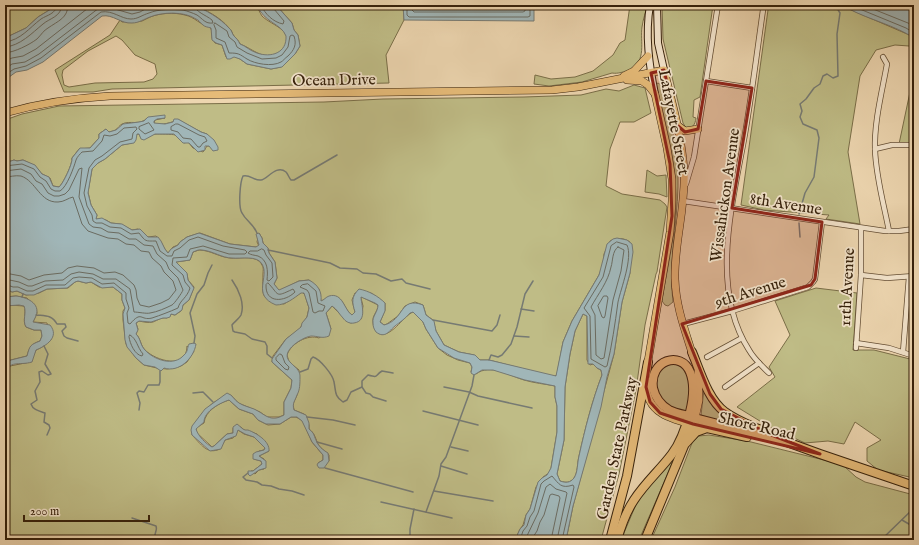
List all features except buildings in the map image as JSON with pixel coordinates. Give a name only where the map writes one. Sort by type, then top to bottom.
[{"type":"highway","points":[[692,352],[710,394],[721,409],[733,417],[788,442]]},
{"type":"highway","points":[[645,540],[686,443],[691,420],[693,390],[690,371],[686,366],[678,361],[665,362],[657,368],[654,376],[653,387],[656,397],[660,403],[668,409],[691,420],[788,442]]},
{"type":"highway","name":"Garden State Parkway","points":[[610,540],[628,468],[648,362]]},
{"type":"highway","points":[[616,540],[631,505],[672,454],[691,420]]},
{"type":"highway","points":[[686,443],[696,432],[707,428]]},
{"type":"highway","name":"Shore Road","points":[[707,428],[820,454]]},
{"type":"highway","name":"Shore Road","points":[[788,442],[914,486]]},
{"type":"main road","name":"Lafayette Street","points":[[650,5],[648,56],[669,155],[672,179],[672,201],[669,240],[648,362],[646,387],[652,405],[660,413],[667,417],[691,420]]},
{"type":"main road","name":"Lafayette Street","points":[[657,5],[658,43],[677,125],[682,155],[684,189],[675,273],[677,298],[682,324],[692,352]]},
{"type":"main road","points":[[615,80],[634,71],[648,56]]},
{"type":"main road","name":"Ocean Drive","points":[[5,113],[31,106],[66,100],[110,96],[552,90],[578,87],[664,70]]},
{"type":"main road","points":[[615,80],[642,81],[648,85],[655,94]]},
{"type":"main road","points":[[677,125],[685,131],[698,129]]},
{"type":"main road","points":[[691,420],[699,390],[697,370],[692,352]]},
{"type":"main road","name":"Shore Road","points":[[691,420],[707,428]]},
{"type":"street","points":[[684,189],[693,162],[718,5]]},
{"type":"street","name":"Wissahickon Avenue","points":[[763,10],[732,208],[727,253],[727,272],[728,289],[735,322],[749,351],[769,373]]},
{"type":"street","points":[[883,57],[887,64],[877,126],[875,150],[876,164],[889,232]]},
{"type":"street","points":[[706,81],[752,88]]},
{"type":"street","points":[[875,150],[892,145],[914,145]]},
{"type":"street","name":"8th Avenue","points":[[683,201],[889,232],[914,229]]},
{"type":"street","name":"9th Avenue","points":[[682,324],[732,311],[808,287],[813,282],[816,272],[822,222]]},
{"type":"street","name":"11th Avenue","points":[[856,348],[861,275],[861,228]]},
{"type":"street","points":[[861,275],[887,278],[911,277],[902,352]]},
{"type":"street","points":[[707,357],[742,338]]},
{"type":"street","points":[[856,342],[914,356]]},
{"type":"street","points":[[725,387],[759,363]]},
{"type":"highlighted area","points":[[664,70],[677,125],[685,132],[698,129],[706,81],[752,88],[732,208],[822,222],[815,279],[811,285],[682,324],[710,394],[721,409],[769,434],[820,454],[693,424],[660,413],[650,402],[646,387],[672,216],[670,164],[651,73]]},
{"type":"shaded area","points":[[5,5],[54,5],[26,28],[5,38]]},
{"type":"shaded area","points":[[193,5],[257,5],[262,16],[266,20],[282,30],[287,38],[286,43],[282,50],[277,54],[266,56],[260,54],[240,44],[230,29],[217,17]]},
{"type":"shaded area","points":[[276,5],[403,5],[404,20],[386,55],[389,83],[112,89],[93,92],[64,92],[55,70],[110,35],[120,20],[122,22],[142,21],[149,17],[172,13],[189,16],[203,25],[210,27],[212,31],[212,38],[215,43],[222,45],[226,57],[234,56],[247,64],[271,69],[281,67],[295,54],[300,46],[298,35],[294,30],[292,23]],"holes":[[[116,36],[122,40],[135,55],[155,64],[157,74],[153,79],[144,82],[95,83],[69,87],[64,85],[62,75],[63,70],[88,51]]]},
{"type":"shaded area","points":[[630,5],[647,5],[642,27],[642,51],[639,61],[635,66],[623,72],[612,73],[582,82],[549,86],[534,84],[535,75],[551,79],[575,77],[593,71],[613,55],[620,43],[625,40]]},
{"type":"shaded area","points":[[662,5],[713,5],[700,97],[694,100],[693,117],[696,118],[692,127],[686,128],[683,123],[663,39]]},
{"type":"shaded area","points":[[771,5],[840,5],[914,37],[914,52],[909,46],[895,45],[876,50],[860,76],[848,152],[860,224],[826,219],[829,215],[764,210],[741,205],[768,10]]},
{"type":"shaded area","points":[[914,73],[914,147],[899,144]]},
{"type":"shaded area","points":[[658,83],[663,86],[665,94],[674,140],[678,175],[677,202],[673,245],[673,302],[668,306],[662,301],[675,221],[676,195],[672,153],[656,84]]},
{"type":"shaded area","points":[[634,85],[645,88],[651,113],[634,122],[620,122],[610,149],[606,186],[622,194],[660,200],[667,207],[657,272],[645,325],[636,390],[619,474],[601,540],[566,540],[573,506],[614,354],[622,302],[630,273],[630,242],[620,238],[610,241],[604,254],[603,265],[599,275],[572,321],[563,342],[557,374],[555,376],[551,376],[489,360],[480,360],[474,355],[459,352],[444,345],[436,331],[433,320],[426,315],[423,305],[415,302],[405,306],[398,316],[384,325],[380,322],[385,310],[385,303],[371,293],[355,293],[352,300],[355,312],[352,315],[349,313],[342,301],[337,297],[333,296],[321,301],[319,289],[309,280],[299,281],[279,291],[274,284],[277,278],[275,262],[269,253],[268,248],[263,243],[259,233],[257,242],[259,246],[256,247],[230,244],[200,233],[187,237],[178,245],[173,247],[168,253],[156,236],[148,237],[138,229],[132,230],[120,224],[96,219],[97,215],[91,205],[88,192],[92,169],[122,145],[132,143],[137,134],[139,134],[141,138],[156,134],[174,135],[178,136],[184,143],[188,142],[193,148],[203,152],[207,146],[214,151],[207,134],[179,120],[161,124],[154,123],[155,120],[165,118],[147,118],[141,122],[128,122],[122,124],[116,130],[109,132],[106,129],[99,134],[99,138],[90,148],[79,149],[72,158],[63,182],[59,187],[53,186],[50,178],[42,174],[35,166],[23,160],[14,160],[5,163],[5,120],[22,114],[59,106],[324,102],[383,99],[581,95],[606,89],[619,91]]},
{"type":"shaded area","points":[[647,170],[657,176],[666,175],[667,197],[645,192]]},
{"type":"shaded area","points":[[199,250],[226,257],[256,259],[263,267],[263,292],[266,298],[284,304],[302,292],[305,295],[309,308],[307,317],[299,330],[286,339],[273,356],[272,362],[292,380],[291,388],[284,402],[284,415],[279,417],[267,417],[260,412],[238,403],[231,395],[217,400],[211,405],[192,429],[192,435],[204,448],[211,451],[220,449],[225,440],[233,438],[238,430],[244,434],[254,437],[265,447],[264,450],[259,451],[254,459],[261,461],[262,464],[251,471],[255,474],[259,470],[264,469],[264,459],[259,456],[269,451],[257,434],[244,430],[241,427],[233,428],[233,433],[227,434],[212,447],[197,433],[196,428],[204,423],[210,411],[217,405],[229,400],[239,409],[253,414],[258,420],[268,425],[280,424],[291,417],[296,417],[303,421],[312,442],[323,455],[323,460],[318,463],[329,461],[329,455],[319,446],[309,429],[309,425],[304,414],[294,410],[293,404],[297,395],[299,370],[289,362],[287,355],[289,351],[300,340],[310,337],[319,338],[331,329],[326,313],[332,306],[348,322],[351,323],[361,319],[363,306],[362,297],[378,305],[373,317],[373,324],[378,333],[383,334],[392,330],[413,312],[423,322],[438,348],[447,355],[470,363],[472,367],[471,372],[476,374],[487,370],[500,371],[528,381],[555,386],[557,432],[551,468],[549,473],[543,477],[536,487],[530,509],[515,540],[5,540],[6,371],[10,366],[30,362],[36,350],[51,340],[47,323],[33,322],[37,313],[36,309],[27,298],[16,296],[5,297],[5,288],[12,292],[17,291],[26,295],[39,293],[47,289],[68,288],[78,281],[86,283],[91,282],[99,287],[113,287],[122,294],[122,300],[125,308],[123,311],[123,320],[126,344],[136,358],[144,365],[167,369],[174,368],[187,362],[194,351],[187,346],[186,354],[177,361],[163,360],[156,357],[150,354],[142,346],[136,334],[138,329],[136,323],[139,321],[153,322],[161,318],[167,318],[170,314],[175,315],[181,311],[183,305],[189,300],[194,287],[188,280],[187,274],[176,262],[190,260],[193,252]]},
{"type":"shaded area","points":[[816,288],[857,293],[853,350],[874,350],[914,360],[914,478],[878,470],[867,461],[867,448],[881,440],[855,422],[844,444],[828,441],[805,443],[768,426],[737,407],[775,377],[769,367],[790,335],[775,301]]},
{"type":"shaded area","points":[[5,306],[24,306],[24,322],[26,327],[34,330],[41,330],[42,336],[40,341],[34,343],[31,347],[27,356],[5,363]]},
{"type":"shaded area","points":[[583,314],[587,316],[587,360],[590,365],[593,364],[601,370],[602,375],[586,425],[576,473],[571,481],[564,482],[560,481],[557,474],[564,440],[565,387],[575,331]]},
{"type":"shaded area","points":[[672,363],[685,370],[688,376],[690,390],[687,413],[667,406],[657,394],[655,381],[660,368]]},
{"type":"shaded area","points":[[704,390],[746,427],[701,415]]},
{"type":"shaded area","points":[[709,435],[747,441],[824,460],[844,466],[856,477],[865,482],[914,495],[914,540],[651,540],[675,487],[692,443],[699,436]]},
{"type":"shaded area","points":[[674,456],[675,457],[639,540],[621,540],[637,502]]},
{"type":"water","points":[[54,5],[193,5],[208,12],[221,21],[230,29],[240,44],[255,52],[268,55],[277,53],[284,47],[286,36],[280,28],[264,16],[257,5],[276,5],[292,23],[294,30],[298,35],[300,46],[295,54],[282,67],[271,69],[247,64],[234,57],[227,59],[222,45],[212,40],[211,28],[205,26],[191,16],[173,13],[161,14],[137,22],[128,23],[110,16],[102,16],[43,62],[27,70],[16,72],[5,80],[5,38],[26,28]]},
{"type":"water","points":[[403,5],[534,5],[534,21],[404,20]]},
{"type":"water","points":[[835,5],[914,5],[914,38],[890,26],[849,9],[843,9]]},
{"type":"water","points":[[165,115],[165,118],[157,119],[154,123],[165,124],[173,122],[174,119],[178,119],[207,134],[214,140],[218,150],[213,151],[209,146],[205,146],[205,150],[198,152],[189,143],[183,143],[174,134],[155,134],[144,140],[141,139],[139,134],[137,134],[134,143],[122,145],[92,169],[88,193],[91,205],[97,215],[96,219],[102,218],[111,223],[122,224],[132,230],[140,229],[148,237],[158,237],[168,253],[187,237],[199,233],[230,244],[256,247],[259,245],[256,234],[259,233],[263,243],[268,248],[269,253],[275,262],[277,278],[274,284],[279,290],[299,281],[309,280],[319,289],[321,301],[334,295],[340,299],[352,315],[355,312],[353,297],[359,289],[366,291],[385,303],[385,311],[380,322],[384,325],[396,318],[406,306],[415,303],[423,305],[426,315],[434,321],[436,331],[444,345],[459,352],[475,355],[480,360],[489,360],[556,376],[563,342],[572,321],[599,275],[607,244],[613,239],[617,238],[627,240],[632,244],[633,252],[630,273],[622,302],[614,354],[607,377],[601,407],[573,506],[566,540],[515,540],[520,529],[524,525],[538,482],[547,475],[551,468],[557,432],[555,386],[525,380],[493,370],[482,370],[474,375],[471,373],[472,367],[470,363],[454,358],[438,348],[423,322],[413,312],[387,334],[382,335],[376,332],[373,327],[373,318],[378,305],[375,303],[361,297],[363,312],[361,319],[358,322],[352,323],[345,320],[332,306],[326,313],[331,329],[329,336],[311,336],[305,338],[295,344],[288,352],[288,359],[300,373],[299,391],[293,408],[294,410],[306,415],[309,423],[309,429],[313,433],[319,446],[328,453],[329,461],[324,468],[319,468],[317,465],[323,460],[323,455],[312,442],[302,421],[297,417],[291,417],[280,424],[266,424],[258,420],[253,414],[239,409],[229,400],[217,405],[207,414],[204,422],[196,429],[202,440],[212,447],[227,434],[233,433],[233,427],[237,424],[244,430],[248,430],[258,435],[265,441],[269,447],[269,451],[259,456],[266,461],[266,468],[259,470],[250,476],[248,471],[253,471],[262,464],[261,461],[253,459],[253,454],[264,450],[265,448],[254,437],[238,430],[236,436],[225,440],[221,449],[210,451],[192,435],[192,426],[205,409],[227,393],[239,403],[268,417],[275,418],[284,415],[284,402],[291,388],[292,380],[272,362],[272,359],[286,339],[301,327],[302,323],[307,317],[309,308],[304,293],[301,293],[286,303],[276,305],[264,296],[264,269],[260,261],[253,258],[228,258],[201,250],[193,252],[190,260],[176,262],[187,273],[188,280],[194,288],[189,300],[183,305],[182,310],[175,315],[171,314],[170,317],[167,318],[151,322],[139,321],[136,323],[138,330],[136,334],[143,348],[153,357],[164,361],[175,361],[180,359],[187,351],[189,344],[196,344],[195,349],[185,363],[175,368],[164,368],[161,371],[155,367],[144,365],[127,347],[123,314],[125,308],[122,300],[122,294],[113,287],[102,288],[91,282],[86,283],[78,281],[67,288],[47,289],[34,295],[26,295],[17,291],[12,292],[5,288],[5,163],[14,160],[23,160],[35,165],[42,174],[49,177],[53,186],[59,187],[63,182],[72,158],[80,148],[90,148],[99,138],[99,134],[106,129],[109,132],[116,130],[123,124],[144,121],[148,117]],"holes":[[[583,314],[587,316],[588,364],[593,364],[601,370],[602,375],[586,425],[576,473],[571,481],[564,482],[560,481],[557,474],[564,440],[565,387],[575,331]]]},
{"type":"water","points":[[16,296],[28,299],[35,304],[37,311],[33,322],[50,325],[53,329],[53,337],[44,346],[36,350],[32,362],[12,365],[9,367],[5,375],[5,363],[27,356],[31,346],[40,341],[42,336],[41,330],[34,330],[26,327],[24,322],[24,306],[5,306],[5,297]]},
{"type":"waterway","points":[[799,214],[805,193],[814,177],[819,138],[817,130],[803,124],[800,117],[802,111],[800,104],[806,99],[814,88],[820,84],[823,76],[827,74],[833,78],[838,76],[837,34],[840,13],[837,8],[832,5]]},
{"type":"waterway","points":[[5,151],[6,157],[9,160]]},
{"type":"waterway","points":[[257,233],[254,227],[244,216],[240,206],[241,183],[243,176],[261,180],[275,171],[282,170],[286,172],[291,180],[294,180],[337,155]]},
{"type":"waterway","points":[[799,223],[800,237]]},
{"type":"waterway","points":[[268,250],[330,263],[340,268],[357,269],[363,273],[376,274],[391,281],[402,279],[406,283],[430,289]]},
{"type":"waterway","points":[[194,343],[195,336],[190,313],[197,294],[204,285],[212,265]]},
{"type":"waterway","points":[[232,280],[237,288],[242,302],[241,315],[232,325],[233,331],[245,334],[252,339],[265,342],[267,346],[267,354],[272,358]]},
{"type":"waterway","points":[[489,360],[491,355],[498,357],[502,355],[511,344],[525,294],[533,281]]},
{"type":"waterway","points":[[521,309],[534,311]]},
{"type":"waterway","points":[[36,315],[51,317],[57,324],[65,324],[66,327],[62,331],[64,336],[78,341]]},
{"type":"waterway","points":[[433,320],[492,331],[497,325],[500,315]]},
{"type":"waterway","points":[[514,336],[529,337]]},
{"type":"waterway","points":[[44,346],[48,354],[45,364],[51,374],[48,375],[42,371],[39,372],[40,382],[35,391],[37,400],[31,404],[38,411],[45,413],[44,422],[49,425],[50,428],[47,435]]},
{"type":"waterway","points":[[300,372],[308,369],[311,359],[313,357],[316,358],[331,375],[334,382],[335,391],[340,400],[343,402],[347,400],[351,392],[362,387]]},
{"type":"waterway","points":[[139,410],[140,403],[137,393],[139,391],[144,392],[148,385],[159,385],[160,371]]},
{"type":"waterway","points":[[386,401],[366,393],[362,387],[362,381],[368,375],[376,376],[382,371],[393,373]]},
{"type":"waterway","points":[[426,512],[439,476],[441,464],[446,457],[472,386],[474,375]]},
{"type":"waterway","points":[[5,378],[5,390]]},
{"type":"waterway","points":[[444,387],[532,408]]},
{"type":"waterway","points":[[193,393],[203,392],[213,402]]},
{"type":"waterway","points":[[423,411],[478,425]]},
{"type":"waterway","points":[[307,417],[333,420],[355,425]]},
{"type":"waterway","points":[[317,442],[342,449]]},
{"type":"waterway","points":[[451,447],[468,451]]},
{"type":"waterway","points":[[441,466],[467,474]]},
{"type":"waterway","points":[[325,468],[413,492]]},
{"type":"waterway","points":[[248,473],[243,477],[246,480],[304,495]]},
{"type":"waterway","points":[[434,491],[493,501]]},
{"type":"waterway","points":[[381,502],[452,518]]},
{"type":"waterway","points":[[882,539],[914,508]]},
{"type":"waterway","points":[[410,540],[410,529],[414,509]]},
{"type":"waterway","points":[[132,518],[156,526],[155,540]]},
{"type":"waterway","points":[[902,520],[914,527]]},
{"type":"waterway","points":[[857,540],[861,536],[866,537],[868,540]]},
{"type":"waterway","points":[[876,540],[878,536],[884,540]]}]
